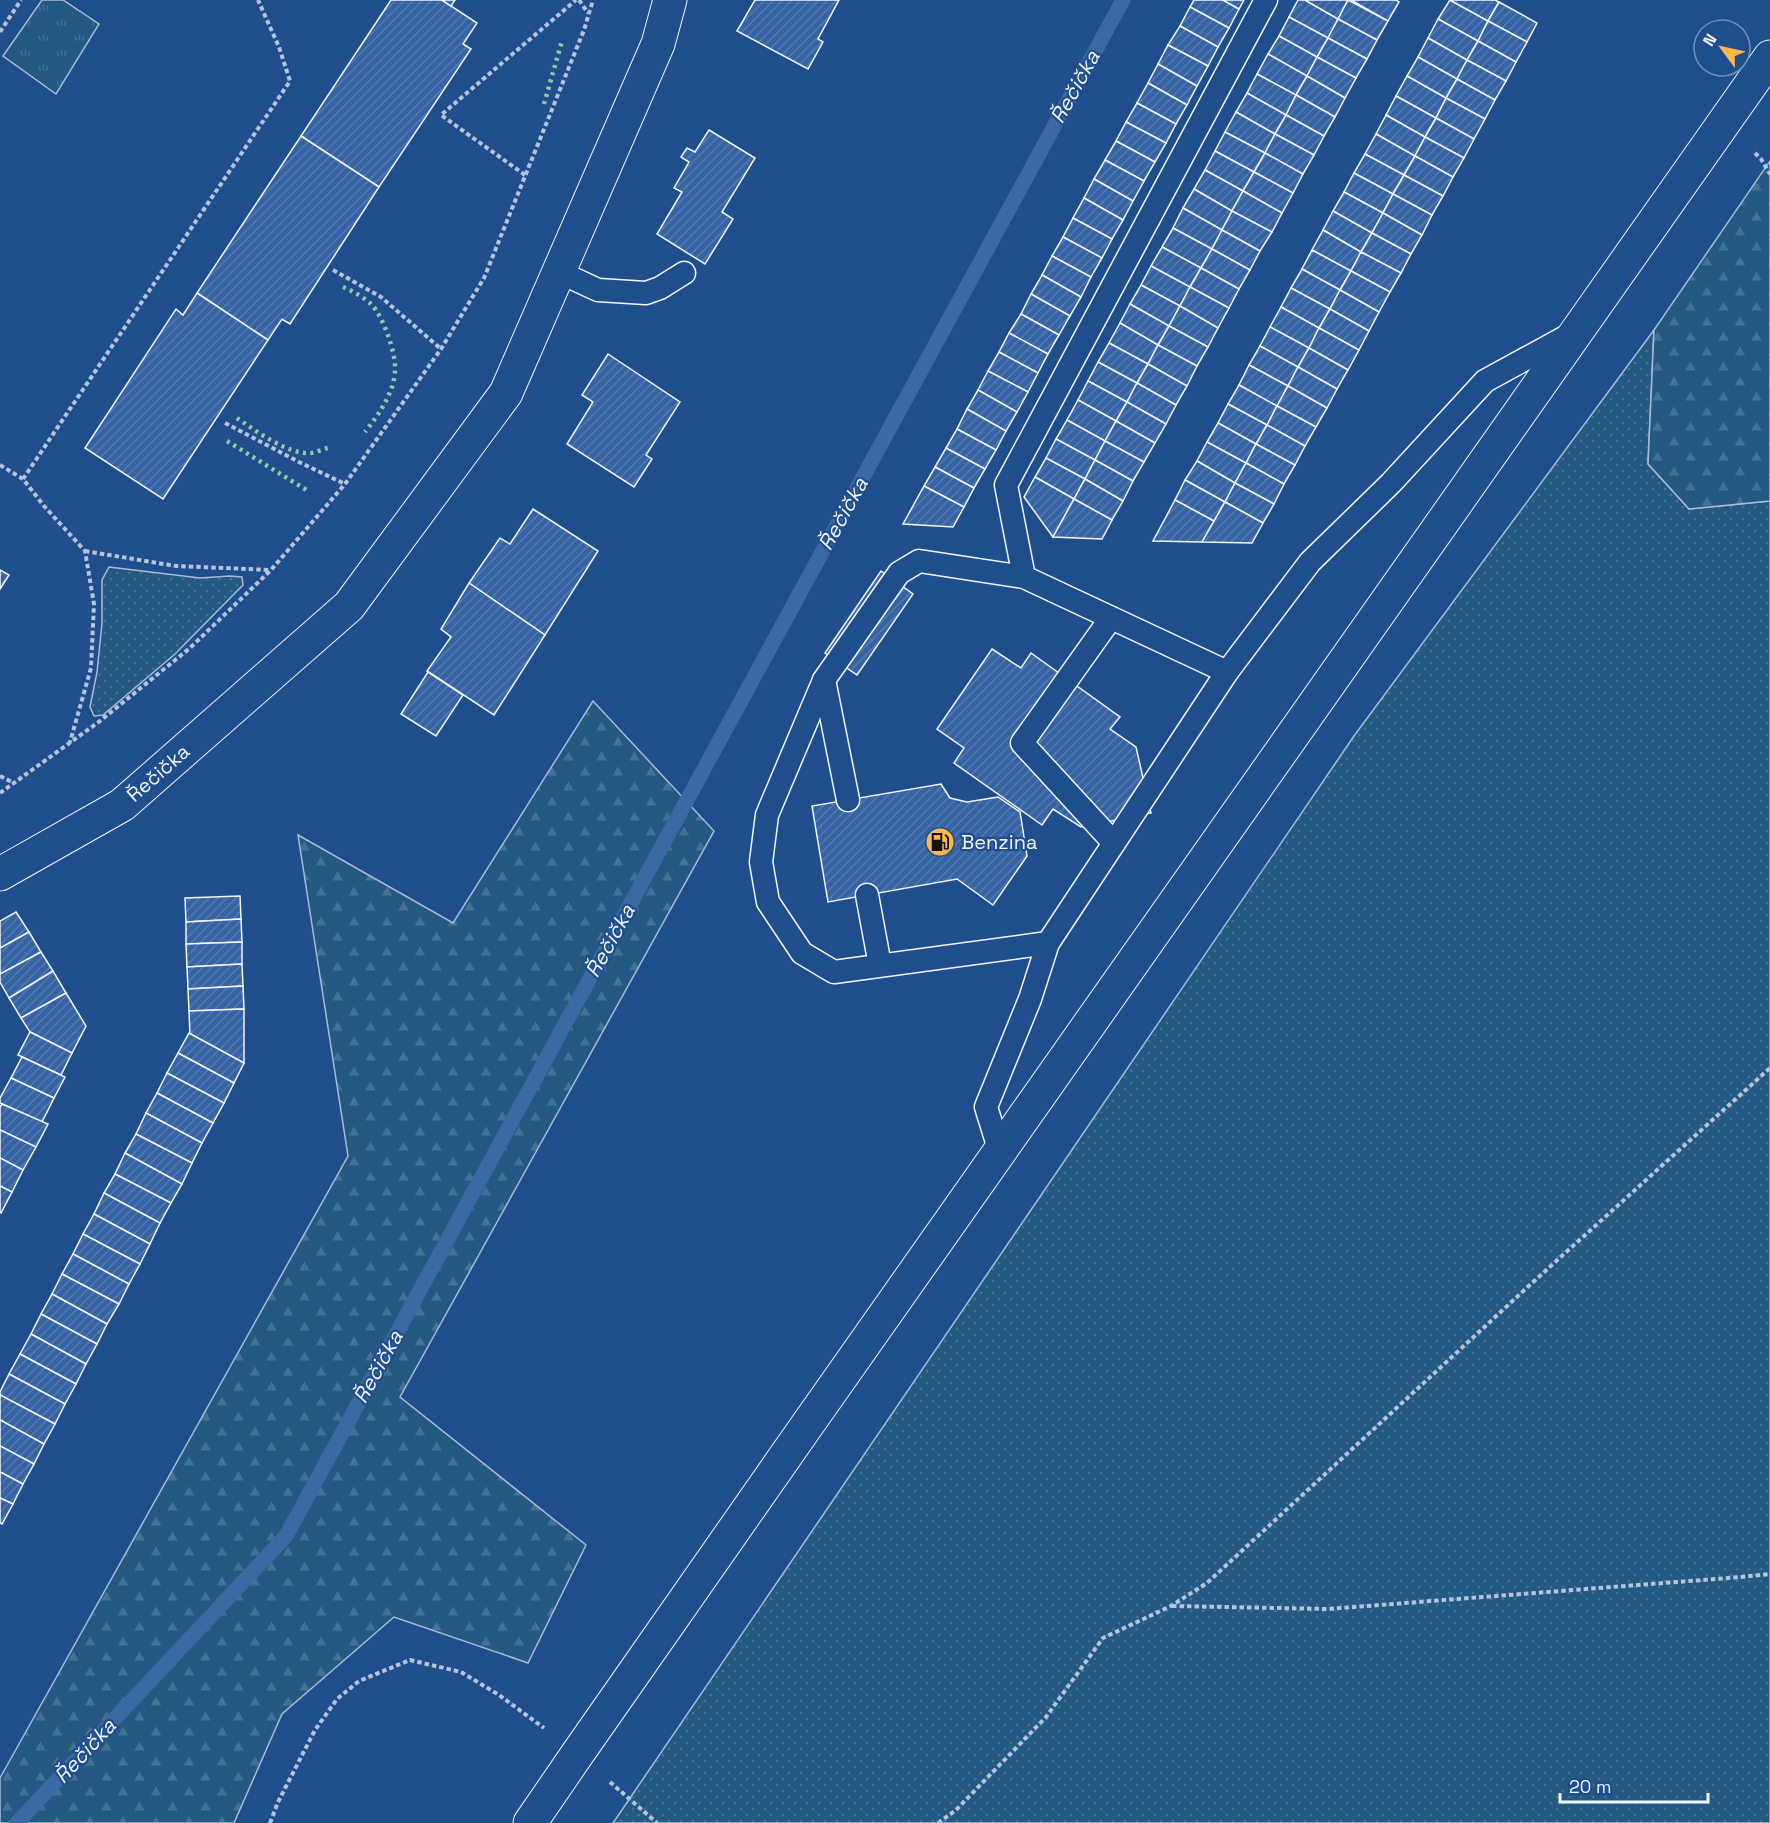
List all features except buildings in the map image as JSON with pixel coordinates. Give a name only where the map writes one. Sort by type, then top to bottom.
[{"type":"main road","name":"Řečička","points":[[0,874],[122,805],[349,606],[506,393],[658,44],[670,0]]},
{"type":"main road","points":[[530,1823],[1770,57]]},
{"type":"lane","points":[[1024,577],[1006,485],[1266,0]]},
{"type":"lane","points":[[559,272],[598,290],[646,293],[660,288],[684,273]]},
{"type":"lane","points":[[1000,1152],[986,1107],[1030,999],[1048,943],[1227,672],[1310,562],[1391,483],[1485,381],[1575,332]]},
{"type":"lane","points":[[1048,943],[834,972],[802,953],[768,902],[761,862],[767,815],[824,680],[899,573],[919,561],[1024,577],[1227,672]]},
{"type":"lane","points":[[1111,618],[1022,743],[1114,843]]},
{"type":"lane","points":[[824,680],[848,800]]},
{"type":"lane","points":[[867,895],[880,965]]},
{"type":"path","points":[[0,32],[21,0]]},
{"type":"path","points":[[23,479],[290,81],[279,47],[258,0]]},
{"type":"path","points":[[525,175],[441,115],[577,0],[588,14]]},
{"type":"path","points":[[0,793],[100,722],[190,648],[271,570],[345,484],[441,349],[484,278],[584,30],[592,0]]},
{"type":"path","points":[[333,270],[381,297],[441,349]]},
{"type":"path","points":[[225,423],[345,484]]},
{"type":"path","points":[[0,465],[23,479],[85,551],[94,604],[92,668],[70,743]]},
{"type":"path","points":[[85,551],[176,566],[271,570]]},
{"type":"path","points":[[0,776],[15,783]]},
{"type":"path","points":[[938,1823],[956,1810],[1046,1717],[1103,1638],[1171,1606],[1207,1583],[1523,1291],[1770,1068]]},
{"type":"path","points":[[1171,1606],[1329,1609],[1770,1574]]},
{"type":"path","points":[[270,1823],[278,1802],[315,1730],[337,1699],[359,1682],[410,1660],[461,1672],[499,1695],[578,1752],[657,1823]]},
{"type":"green space","points":[[42,0],[63,0],[99,24],[56,94],[3,56]]},
{"type":"green space","points":[[1770,161],[1770,501],[1689,509],[1648,464],[1654,330]]},
{"type":"green space","points":[[1654,330],[1648,464],[1689,509],[1770,501],[1770,1823],[613,1823],[1354,736]]},
{"type":"green space","points":[[109,567],[200,578],[242,577],[243,585],[175,654],[103,715],[94,716],[90,707],[97,672],[102,623],[102,580]]},
{"type":"green space","points":[[593,701],[714,831],[400,1397],[586,1545],[528,1663],[394,1617],[282,1714],[234,1823],[0,1823],[0,1778],[348,1156],[298,835],[453,923]]},
{"type":"waterway","name":"Řečička","points":[[17,1823],[286,1536],[1123,0]]},
{"type":"hedge","points":[[544,104],[562,41]]},
{"type":"hedge","points":[[343,287],[365,299],[376,310],[388,335],[395,362],[395,375],[391,390],[382,408],[365,432]]},
{"type":"hedge","points":[[237,418],[272,441],[292,450],[310,453],[328,448]]},
{"type":"hedge","points":[[227,441],[308,491]]},
{"type":"place","name":"Benzina","points":[[940,842]]}]
